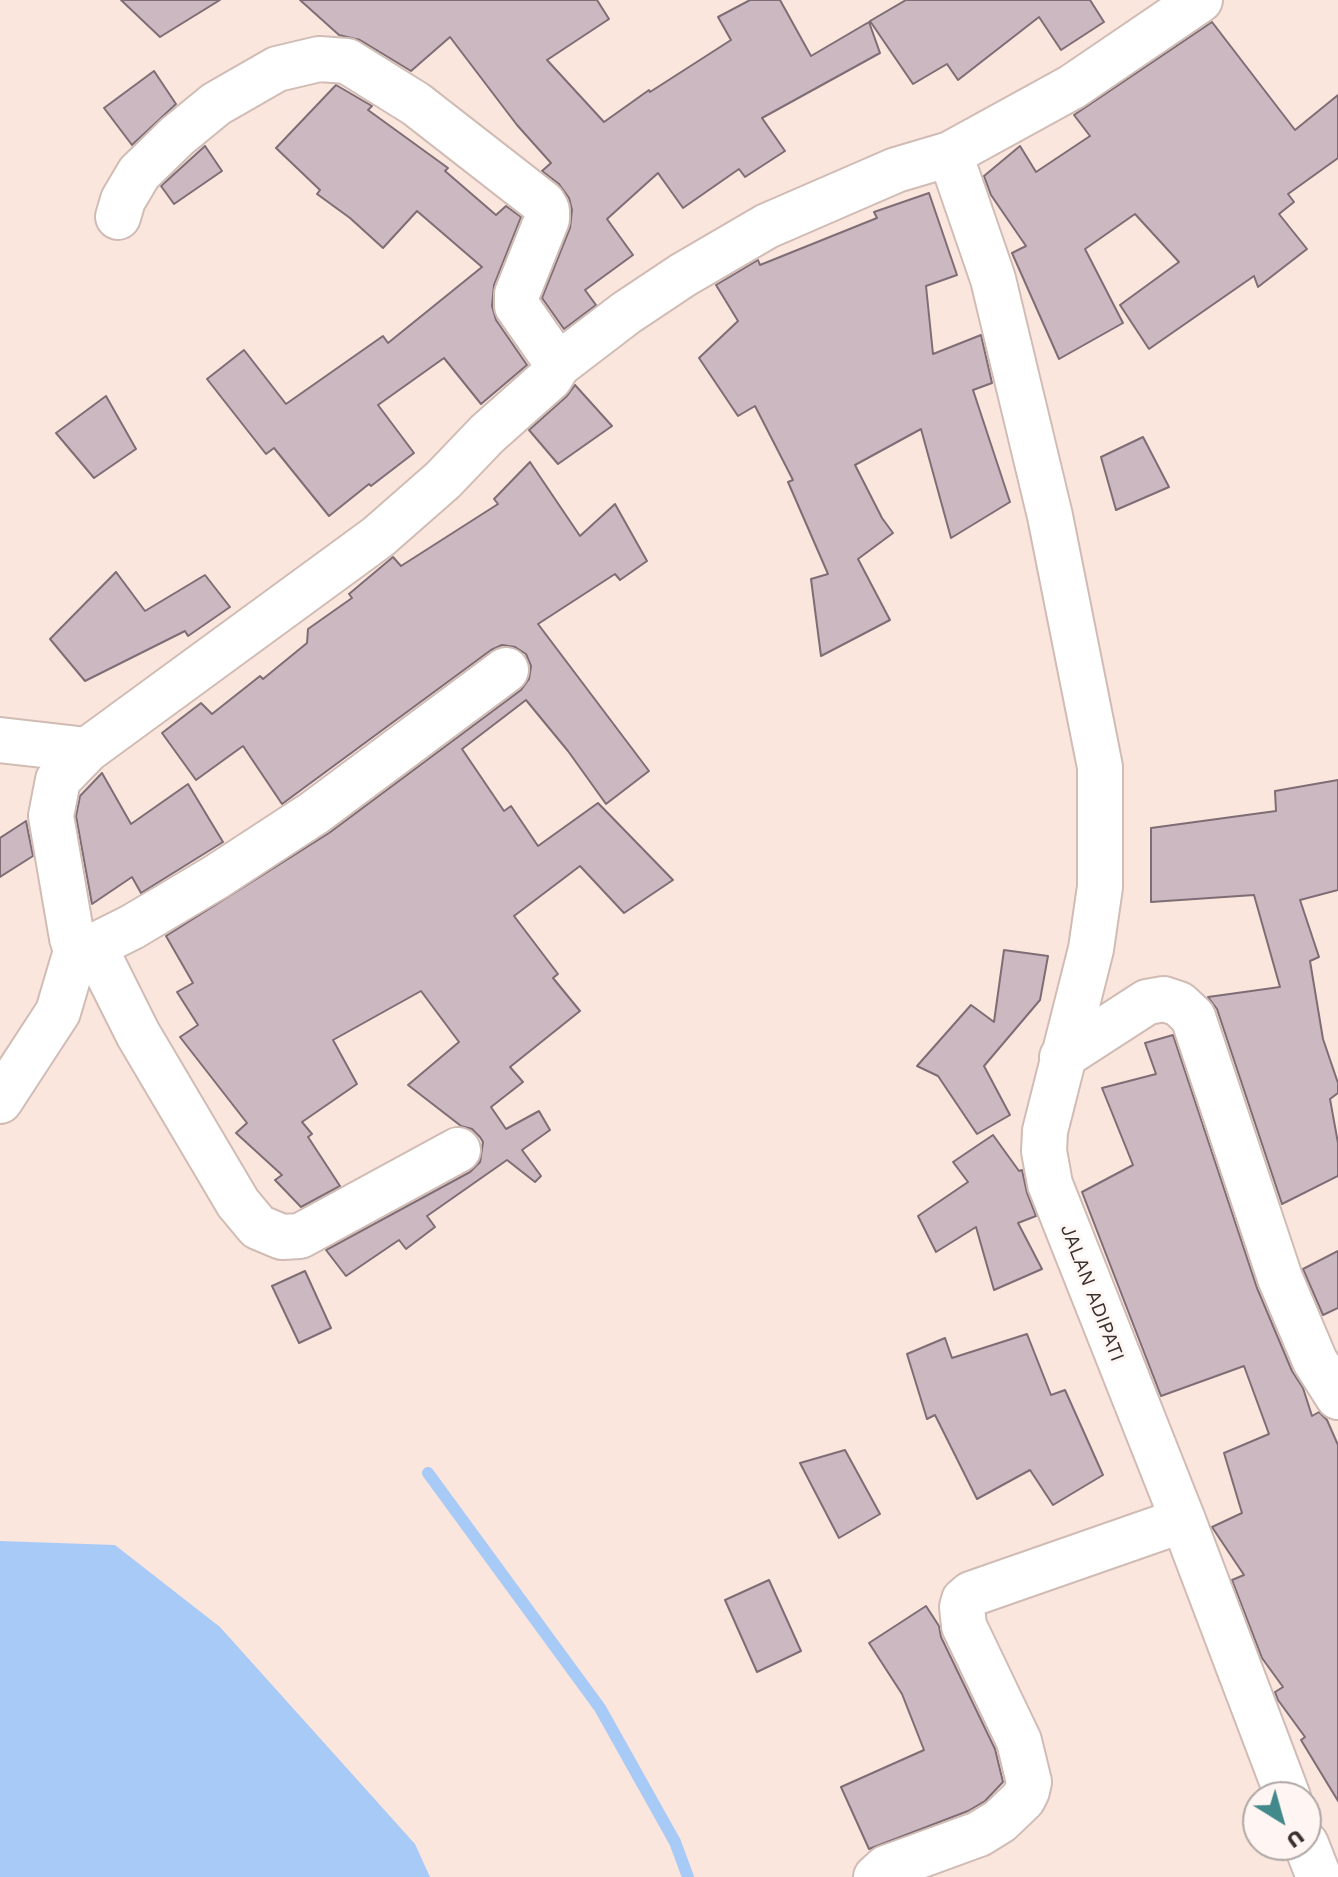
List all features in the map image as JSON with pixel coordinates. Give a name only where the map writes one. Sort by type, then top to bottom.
[{"type":"street","points":[[458,1150],[300,1236],[282,1237],[258,1227],[238,1203],[85,948],[72,938],[51,816],[58,780],[87,750],[378,537],[550,378],[558,365],[660,290],[767,226],[896,170],[950,154],[1072,87],[1200,0]]},
{"type":"street","points":[[118,217],[123,200],[139,173],[216,104],[277,69],[319,59],[347,61],[416,104],[543,203],[547,219],[517,294],[517,306],[558,365]]},
{"type":"street","name":"JALAN ADIPATI","points":[[950,154],[993,279],[1067,598],[1100,767],[1100,887],[1091,949],[1045,1131],[1044,1151],[1050,1184],[1282,1781]]},
{"type":"street","points":[[0,1101],[58,1012],[85,948],[216,877],[314,813],[506,670]]},
{"type":"street","points":[[0,740],[87,750]]},
{"type":"street","points":[[1062,1057],[1147,1002],[1164,999],[1179,1004],[1193,1017],[1280,1278],[1315,1361],[1338,1397]]},
{"type":"street","points":[[876,1877],[886,1868],[979,1834],[1000,1821],[1027,1791],[1029,1782],[1019,1741],[964,1626],[964,1600],[971,1594],[1183,1520]]},
{"type":"water","points":[[0,1541],[115,1545],[220,1627],[415,1844],[430,1877],[0,1877]]},
{"type":"building","points":[[121,0],[220,0],[160,37]]},
{"type":"building","points":[[300,0],[597,0],[609,19],[547,60],[604,122],[649,90],[731,40],[718,17],[750,0],[780,0],[811,56],[869,22],[880,53],[762,118],[785,151],[745,177],[739,169],[683,208],[658,173],[607,219],[633,255],[585,290],[596,305],[564,329],[542,298],[570,228],[572,210],[569,198],[559,184],[542,171],[551,163],[517,125],[450,37],[411,71],[360,40],[339,35]]},
{"type":"building","points":[[906,0],[1090,0],[1104,22],[1061,50],[1039,17],[958,80],[947,64],[913,84],[870,21]]},
{"type":"building","points":[[1212,22],[1295,130],[1338,95],[1338,158],[1288,194],[1294,202],[1279,214],[1307,249],[1258,287],[1254,276],[1149,349],[1120,305],[1179,262],[1135,214],[1085,249],[1123,323],[1059,359],[1012,253],[1026,246],[991,195],[984,176],[1020,146],[1036,172],[1090,136],[1074,115]]},
{"type":"building","points":[[154,71],[176,104],[132,145],[104,108]]},
{"type":"building","points":[[336,85],[372,106],[368,110],[448,168],[445,171],[496,215],[506,206],[521,217],[494,285],[492,306],[496,320],[527,365],[481,404],[444,358],[378,405],[414,453],[329,516],[274,448],[266,454],[207,379],[244,350],[286,404],[383,336],[388,343],[482,267],[417,211],[383,248],[317,194],[320,190],[276,148]]},
{"type":"building","points":[[205,146],[222,171],[174,204],[161,186]]},
{"type":"building","points":[[929,193],[957,275],[926,286],[933,354],[981,335],[992,383],[973,390],[1010,502],[951,538],[921,429],[855,465],[893,533],[858,559],[890,620],[821,656],[811,579],[828,574],[788,482],[793,480],[755,406],[738,416],[699,358],[738,321],[716,285],[758,260],[760,265],[877,218],[874,212]]},
{"type":"building","points":[[575,385],[612,426],[558,464],[529,430]]},
{"type":"building","points":[[106,396],[136,449],[94,478],[56,433]]},
{"type":"building","points":[[1143,437],[1169,487],[1116,510],[1101,457]]},
{"type":"building","points":[[530,462],[580,536],[615,504],[647,561],[620,580],[615,574],[538,624],[649,771],[606,804],[526,700],[462,749],[504,811],[511,806],[538,846],[598,803],[673,880],[624,913],[580,866],[514,916],[558,974],[553,978],[580,1011],[510,1067],[523,1082],[491,1107],[506,1129],[539,1111],[550,1130],[522,1150],[541,1176],[535,1182],[507,1160],[427,1216],[435,1227],[406,1249],[399,1240],[346,1276],[326,1250],[470,1172],[480,1162],[483,1142],[480,1137],[408,1085],[459,1042],[421,991],[333,1040],[357,1084],[302,1122],[312,1134],[308,1137],[340,1186],[301,1207],[275,1180],[282,1175],[236,1133],[247,1123],[180,1037],[198,1025],[177,992],[193,983],[166,936],[329,833],[521,690],[529,679],[531,666],[526,654],[515,647],[502,645],[491,650],[282,804],[243,746],[196,780],[162,733],[201,703],[212,714],[260,676],[263,679],[307,643],[308,629],[352,598],[349,594],[393,557],[401,566],[498,504],[494,499]]},
{"type":"building","points":[[116,572],[145,611],[205,575],[230,607],[188,636],[185,631],[85,681],[50,639]]},
{"type":"building","points":[[102,773],[131,824],[188,784],[223,842],[141,893],[132,877],[92,904],[76,816],[80,796]]},
{"type":"building","points":[[1338,780],[1338,890],[1300,900],[1319,957],[1310,961],[1323,1039],[1338,1083],[1338,1093],[1330,1099],[1338,1143],[1338,1176],[1282,1204],[1217,1009],[1208,997],[1280,987],[1254,895],[1151,902],[1151,828],[1276,811],[1275,791]]},
{"type":"building","points":[[26,821],[33,856],[0,877],[0,838]]},
{"type":"building","points":[[1004,950],[1048,956],[1040,1000],[984,1066],[1010,1115],[977,1134],[938,1076],[917,1066],[971,1005],[994,1022]]},
{"type":"building","points":[[1173,1035],[1257,1288],[1292,1371],[1303,1388],[1312,1416],[1319,1412],[1327,1420],[1338,1445],[1338,1801],[1301,1740],[1305,1737],[1278,1700],[1275,1692],[1283,1687],[1262,1658],[1232,1580],[1244,1575],[1212,1527],[1242,1513],[1224,1453],[1269,1434],[1244,1366],[1161,1396],[1082,1192],[1133,1165],[1102,1088],[1156,1074],[1145,1043]]},
{"type":"building","points":[[993,1135],[1019,1171],[1022,1170],[1036,1216],[1018,1223],[1042,1269],[994,1290],[976,1227],[936,1252],[918,1216],[968,1182],[953,1162]]},
{"type":"building","points":[[1338,1251],[1338,1308],[1323,1315],[1303,1269]]},
{"type":"building","points":[[305,1271],[331,1328],[299,1343],[272,1286]]},
{"type":"building","points":[[1027,1334],[1051,1395],[1065,1390],[1103,1475],[1053,1505],[1030,1470],[977,1499],[935,1415],[927,1419],[907,1354],[945,1338],[952,1358]]},
{"type":"building","points":[[845,1450],[880,1514],[839,1538],[800,1463]]},
{"type":"building","points":[[769,1580],[801,1651],[757,1672],[725,1600]]},
{"type":"building","points":[[926,1606],[939,1626],[941,1637],[995,1749],[1003,1782],[985,1801],[968,1811],[869,1849],[841,1787],[924,1750],[902,1694],[869,1643]]},
{"type":"waterway","points":[[428,1473],[600,1708],[675,1842],[688,1877]]}]
